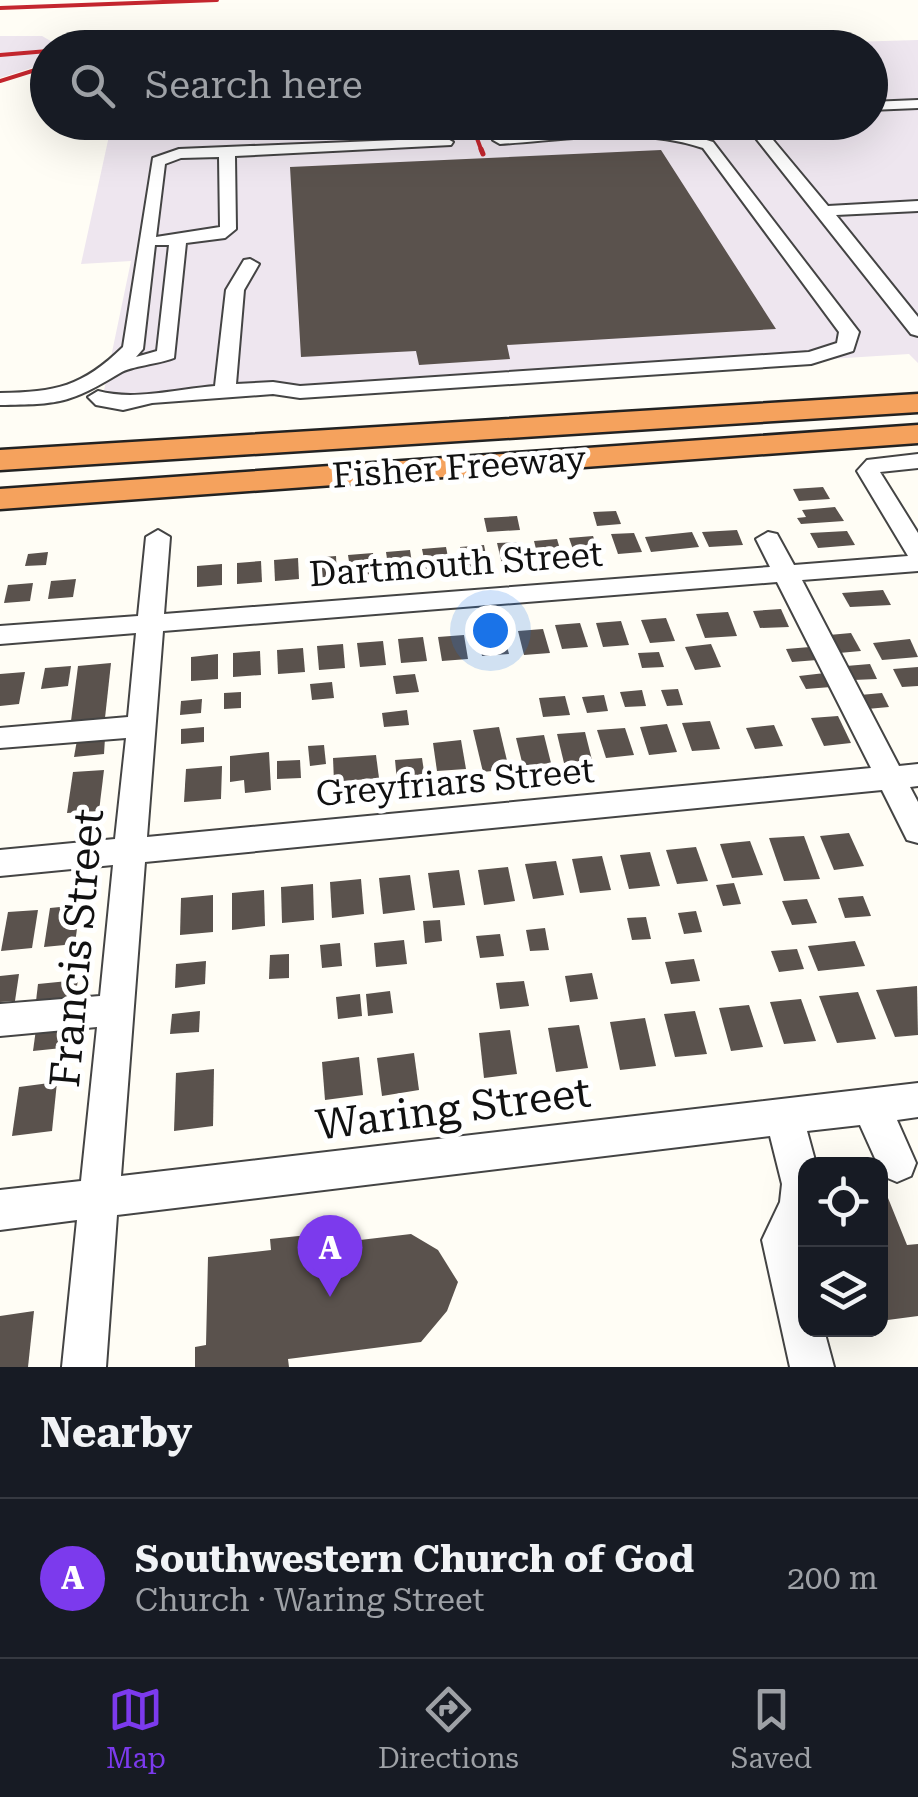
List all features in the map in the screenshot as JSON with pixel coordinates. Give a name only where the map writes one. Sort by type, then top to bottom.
[{"type":"highway","name":"Fisher Freeway","points":[[4,460],[918,402]]},
{"type":"highway","name":"Fisher Freeway","points":[[0,499],[918,434]]},
{"type":"street","points":[[888,105],[918,104]]},
{"type":"street","points":[[0,399],[98,397],[108,404],[138,402],[149,397],[273,388],[300,392],[838,353],[846,347],[849,332],[708,145],[697,140]]},
{"type":"street","points":[[765,140],[918,330]]},
{"type":"street","points":[[41,399],[84,388],[133,349],[158,161],[179,154],[446,142]]},
{"type":"street","points":[[148,242],[178,241],[228,229],[227,152]]},
{"type":"street","points":[[824,211],[918,206]]},
{"type":"street","points":[[117,365],[146,362],[167,354],[178,241]]},
{"type":"street","points":[[226,392],[235,290],[250,264]]},
{"type":"street","points":[[918,461],[870,468],[870,478],[918,553]]},
{"type":"street","name":"Francis Street","points":[[84,1367],[158,537]]},
{"type":"street","points":[[768,540],[904,777],[918,831]]},
{"type":"street","name":"Dartmouth Street","points":[[0,635],[918,563]]},
{"type":"street","points":[[0,738],[141,726]]},
{"type":"street","name":"Greyfriars Street","points":[[0,863],[904,777]]},
{"type":"street","points":[[0,1020],[115,1010]]},
{"type":"street","name":"Waring Street","points":[[0,1210],[918,1100]]},
{"type":"street","points":[[871,1106],[898,1163]]},
{"type":"street","points":[[784,1116],[798,1159]]},
{"type":"street","points":[[798,1207],[782,1240],[812,1367]]},
{"type":"shaded area","points":[[0,36],[30,36],[30,68],[0,78]]},
{"type":"shaded area","points":[[918,40],[918,363],[909,354],[101,405],[131,261],[81,264],[108,140],[888,140],[888,41]]},
{"type":"building","points":[[661,150],[776,329],[507,345],[510,359],[419,365],[416,351],[301,357],[290,167]]},
{"type":"building","points":[[823,487],[830,499],[799,501],[793,489]]},
{"type":"building","points":[[835,507],[844,521],[801,524],[797,518],[806,517],[802,510]]},
{"type":"building","points":[[616,511],[621,524],[597,526],[593,512]]},
{"type":"building","points":[[517,516],[520,530],[487,532],[484,518]]},
{"type":"building","points":[[737,530],[743,545],[709,547],[702,532]]},
{"type":"building","points":[[847,531],[855,545],[818,548],[810,533]]},
{"type":"building","points":[[692,532],[699,547],[651,552],[645,537]]},
{"type":"building","points":[[634,533],[642,552],[618,554],[611,534]]},
{"type":"building","points":[[593,536],[600,556],[576,558],[569,538]]},
{"type":"building","points":[[557,539],[563,559],[539,561],[534,541]]},
{"type":"building","points":[[520,542],[526,562],[502,564],[497,543]]},
{"type":"building","points":[[484,545],[488,565],[464,567],[460,547]]},
{"type":"building","points":[[446,547],[450,567],[426,569],[422,549]]},
{"type":"building","points":[[410,550],[413,570],[389,572],[386,552]]},
{"type":"building","points":[[48,552],[46,565],[25,566],[28,554]]},
{"type":"building","points":[[373,553],[375,574],[351,575],[348,555]]},
{"type":"building","points":[[336,556],[337,576],[313,578],[311,558]]},
{"type":"building","points":[[298,558],[299,579],[275,581],[274,560]]},
{"type":"building","points":[[261,561],[262,582],[237,584],[237,563]]},
{"type":"building","points":[[222,564],[222,585],[197,587],[197,566]]},
{"type":"building","points":[[76,579],[73,597],[48,599],[51,581]]},
{"type":"building","points":[[33,583],[30,601],[4,603],[8,585]]},
{"type":"building","points":[[883,590],[891,605],[850,607],[842,593]]},
{"type":"building","points":[[781,609],[789,627],[760,628],[753,611]]},
{"type":"building","points":[[728,612],[737,636],[705,638],[696,614]]},
{"type":"building","points":[[666,618],[675,641],[650,643],[641,620]]},
{"type":"building","points":[[621,621],[629,645],[603,647],[596,623]]},
{"type":"building","points":[[580,623],[588,647],[562,649],[555,625]]},
{"type":"building","points":[[543,629],[550,653],[524,655],[518,631]]},
{"type":"building","points":[[503,631],[509,654],[482,656],[477,633]]},
{"type":"building","points":[[851,633],[861,651],[839,653],[829,635]]},
{"type":"building","points":[[464,635],[468,659],[442,661],[438,637]]},
{"type":"building","points":[[423,637],[427,661],[401,663],[398,639]]},
{"type":"building","points":[[910,639],[918,657],[882,660],[873,643]]},
{"type":"building","points":[[383,641],[386,665],[360,667],[357,643]]},
{"type":"building","points":[[343,644],[345,668],[319,670],[317,646]]},
{"type":"building","points":[[711,644],[721,667],[695,670],[685,647]]},
{"type":"building","points":[[810,647],[817,660],[792,662],[786,649]]},
{"type":"building","points":[[303,648],[305,672],[278,674],[277,650]]},
{"type":"building","points":[[260,651],[261,675],[233,677],[233,653]]},
{"type":"building","points":[[659,652],[664,667],[642,668],[638,653]]},
{"type":"building","points":[[218,654],[218,679],[191,681],[191,657]]},
{"type":"building","points":[[111,663],[105,718],[71,721],[78,666]]},
{"type":"building","points":[[870,664],[877,679],[853,680],[846,666]]},
{"type":"building","points":[[71,666],[68,686],[41,689],[45,668]]},
{"type":"building","points":[[918,667],[918,686],[902,687],[893,669]]},
{"type":"building","points":[[25,672],[19,704],[0,706],[0,674]]},
{"type":"building","points":[[825,673],[831,687],[806,689],[799,676]]},
{"type":"building","points":[[415,674],[419,692],[396,694],[393,676]]},
{"type":"building","points":[[332,682],[334,698],[312,700],[310,684]]},
{"type":"building","points":[[678,689],[683,705],[667,706],[661,690]]},
{"type":"building","points":[[642,690],[646,706],[625,707],[620,692]]},
{"type":"building","points":[[241,692],[241,708],[224,709],[224,693]]},
{"type":"building","points":[[882,693],[889,707],[867,709],[860,695]]},
{"type":"building","points":[[604,695],[608,711],[587,713],[582,697]]},
{"type":"building","points":[[565,696],[570,715],[543,717],[539,698]]},
{"type":"building","points":[[202,699],[201,713],[180,715],[181,701]]},
{"type":"building","points":[[407,710],[409,725],[384,727],[382,713]]},
{"type":"building","points":[[838,716],[851,743],[824,746],[811,718]]},
{"type":"building","points":[[710,721],[720,749],[692,751],[682,723]]},
{"type":"building","points":[[667,724],[677,752],[649,755],[640,727]]},
{"type":"building","points":[[774,725],[783,746],[755,749],[746,728]]},
{"type":"building","points":[[204,727],[204,742],[181,744],[181,729]]},
{"type":"building","points":[[499,727],[509,769],[483,772],[473,730]]},
{"type":"building","points":[[625,728],[634,755],[606,758],[597,730]]},
{"type":"building","points":[[585,732],[592,760],[564,763],[557,734]]},
{"type":"building","points":[[544,735],[551,763],[523,766],[516,738]]},
{"type":"building","points":[[105,738],[104,754],[74,757],[77,740]]},
{"type":"building","points":[[461,740],[466,769],[437,771],[433,743]]},
{"type":"building","points":[[324,745],[326,764],[310,766],[308,746]]},
{"type":"building","points":[[269,752],[271,790],[245,793],[244,780],[230,782],[230,756]]},
{"type":"building","points":[[376,755],[379,778],[334,782],[333,758]]},
{"type":"building","points":[[422,758],[425,778],[397,781],[395,760]]},
{"type":"building","points":[[300,760],[301,778],[277,779],[277,761]]},
{"type":"building","points":[[222,766],[221,799],[184,802],[186,769]]},
{"type":"building","points":[[104,770],[99,811],[67,813],[73,772]]},
{"type":"building","points":[[849,833],[864,866],[834,870],[820,836]]},
{"type":"building","points":[[804,836],[820,879],[784,881],[769,838]]},
{"type":"building","points":[[750,841],[763,875],[732,878],[720,844]]},
{"type":"building","points":[[696,847],[708,881],[677,884],[666,850]]},
{"type":"building","points":[[650,852],[660,886],[629,889],[620,855]]},
{"type":"building","points":[[602,856],[611,890],[580,893],[572,859]]},
{"type":"building","points":[[556,861],[564,895],[533,899],[525,864]]},
{"type":"building","points":[[508,867],[515,901],[484,905],[478,870]]},
{"type":"building","points":[[459,870],[465,905],[433,908],[428,873]]},
{"type":"building","points":[[410,875],[415,910],[383,914],[379,878]]},
{"type":"building","points":[[361,879],[364,914],[332,918],[330,882]]},
{"type":"building","points":[[734,883],[741,904],[723,906],[716,885]]},
{"type":"building","points":[[313,884],[314,920],[282,923],[281,887]]},
{"type":"building","points":[[264,890],[265,926],[232,930],[232,893]]},
{"type":"building","points":[[213,895],[213,932],[180,935],[181,898]]},
{"type":"building","points":[[863,896],[871,916],[845,918],[838,898]]},
{"type":"building","points":[[807,899],[817,923],[792,925],[782,901]]},
{"type":"building","points":[[80,905],[75,944],[44,947],[50,908]]},
{"type":"building","points":[[38,910],[32,948],[1,951],[8,912]]},
{"type":"building","points":[[696,911],[702,932],[684,934],[678,913]]},
{"type":"building","points":[[646,917],[651,939],[632,940],[627,918]]},
{"type":"building","points":[[440,920],[442,941],[425,943],[423,921]]},
{"type":"building","points":[[545,928],[549,950],[530,951],[526,930]]},
{"type":"building","points":[[500,934],[504,956],[480,958],[476,936]]},
{"type":"building","points":[[404,940],[407,964],[376,967],[374,943]]},
{"type":"building","points":[[855,941],[865,966],[818,971],[808,946]]},
{"type":"building","points":[[340,943],[342,966],[322,968],[320,945]]},
{"type":"building","points":[[797,949],[804,969],[779,972],[771,951]]},
{"type":"building","points":[[289,954],[289,978],[269,979],[270,955]]},
{"type":"building","points":[[694,959],[700,981],[671,984],[665,962]]},
{"type":"building","points":[[206,961],[205,984],[175,988],[176,964]]},
{"type":"building","points":[[592,973],[598,999],[570,1002],[565,976]]},
{"type":"building","points":[[19,974],[15,1001],[0,1002],[0,976]]},
{"type":"building","points":[[78,980],[75,998],[36,1001],[38,984]]},
{"type":"building","points":[[524,981],[529,1006],[500,1009],[496,983]]},
{"type":"building","points":[[917,986],[918,1035],[895,1037],[876,990]]},
{"type":"building","points":[[390,991],[393,1013],[368,1016],[366,994]]},
{"type":"building","points":[[858,992],[876,1039],[837,1043],[819,996]]},
{"type":"building","points":[[360,994],[362,1016],[338,1019],[336,997]]},
{"type":"building","points":[[801,999],[816,1041],[784,1044],[770,1002]]},
{"type":"building","points":[[749,1005],[763,1047],[731,1051],[719,1008]]},
{"type":"building","points":[[200,1011],[199,1032],[170,1034],[172,1014]]},
{"type":"building","points":[[695,1011],[707,1054],[675,1057],[664,1014]]},
{"type":"building","points":[[645,1018],[656,1066],[620,1070],[610,1022]]},
{"type":"building","points":[[579,1025],[588,1068],[556,1072],[548,1028]]},
{"type":"building","points":[[65,1027],[62,1048],[33,1051],[36,1029]]},
{"type":"building","points":[[510,1030],[517,1074],[484,1078],[479,1033]]},
{"type":"building","points":[[414,1053],[419,1090],[382,1096],[377,1058]]},
{"type":"building","points":[[359,1057],[363,1095],[325,1100],[322,1062]]},
{"type":"building","points":[[214,1069],[213,1126],[174,1131],[176,1073]]},
{"type":"building","points":[[57,1082],[52,1131],[12,1136],[19,1087]]},
{"type":"building","points":[[888,1198],[907,1245],[918,1244],[918,1316],[888,1320]]},
{"type":"building","points":[[411,1234],[438,1250],[458,1282],[447,1311],[421,1342],[288,1359],[289,1367],[195,1367],[195,1347],[206,1345],[208,1257],[271,1250],[270,1239],[308,1235],[309,1246]]},
{"type":"building","points":[[34,1311],[28,1367],[0,1367],[0,1316]]},
{"type":"railway","points":[[0,8],[217,0]]},
{"type":"railway","points":[[0,55],[30,52]]},
{"type":"railway","points":[[0,81],[30,72]]},
{"type":"railway","points":[[478,140],[482,152]]},
{"type":"railway","points":[[481,149],[483,154]]},
{"type":"place","name":"Southwestern Church of God","points":[[330,1297]]}]
